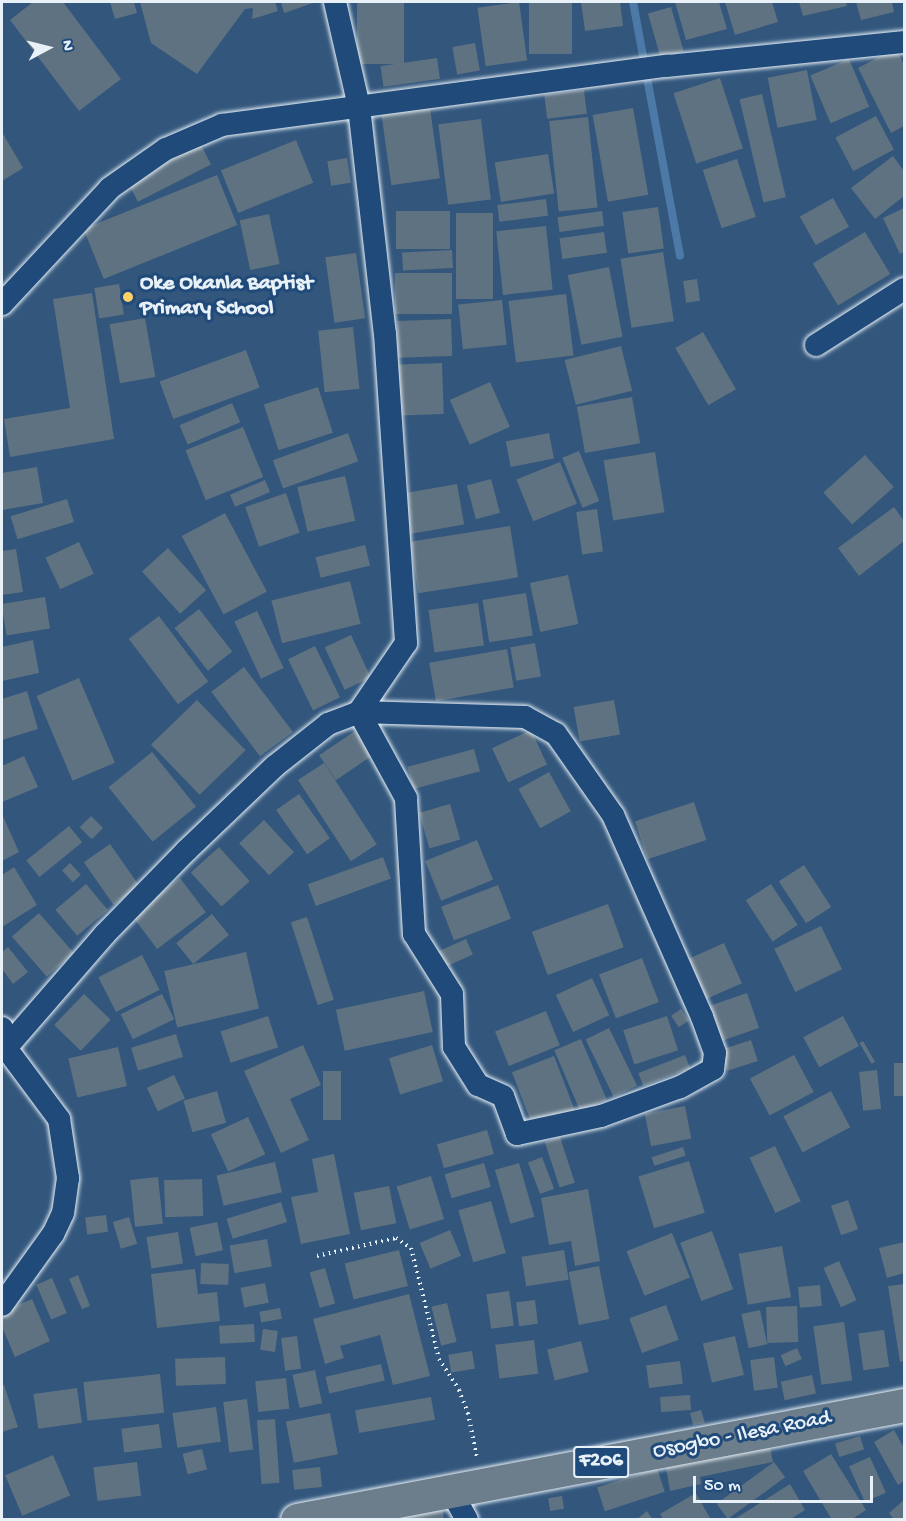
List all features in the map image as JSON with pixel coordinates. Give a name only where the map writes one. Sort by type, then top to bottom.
[{"type":"main road","name":"Osogbo - Ilesa Road","points":[[297,1520],[904,1405]]},
{"type":"street","points":[[335,2],[359,107],[384,333],[406,643],[358,712]]},
{"type":"street","points":[[2,304],[110,188],[166,149],[222,125],[615,72],[904,42]]},
{"type":"street","points":[[816,345],[904,289]]},
{"type":"street","points":[[2,1305],[53,1234],[63,1213],[68,1178],[59,1119],[4,1038],[105,934],[259,782],[328,724],[358,712],[525,717],[556,734],[613,815],[702,1017],[715,1053],[713,1069],[680,1087],[601,1116],[517,1134],[503,1096],[478,1085],[454,1047],[452,994],[414,934],[406,798],[358,712]]},
{"type":"street","points":[[450,1491],[467,1520]]},
{"type":"path","points":[[317,1256],[396,1238],[411,1248],[439,1359],[459,1390],[468,1413],[482,1485]]},
{"type":"building","points":[[33,2],[63,2],[121,79],[79,111],[10,20]]},
{"type":"building","points":[[110,2],[134,2],[137,13],[115,19]]},
{"type":"building","points":[[140,2],[275,2],[278,11],[252,19],[253,8],[245,9],[197,74],[151,43]]},
{"type":"building","points":[[281,2],[316,2],[284,13]]},
{"type":"building","points":[[357,2],[404,2],[404,64],[357,64]]},
{"type":"building","points":[[519,2],[527,60],[486,66],[477,8]]},
{"type":"building","points":[[529,2],[572,2],[572,54],[529,54]]},
{"type":"building","points":[[581,2],[620,2],[623,26],[585,31]]},
{"type":"building","points":[[675,2],[719,2],[727,29],[686,40]]},
{"type":"building","points":[[725,2],[772,2],[778,22],[735,35]]},
{"type":"building","points":[[799,2],[846,2],[847,6],[803,16]]},
{"type":"building","points":[[856,2],[892,2],[894,12],[861,20]]},
{"type":"building","points":[[671,7],[684,51],[661,58],[648,14]]},
{"type":"building","points":[[475,43],[480,71],[457,75],[452,47]]},
{"type":"building","points":[[896,48],[904,65],[904,126],[891,133],[858,68]]},
{"type":"building","points":[[437,58],[440,79],[383,87],[381,66]]},
{"type":"building","points":[[849,59],[869,107],[831,123],[810,75]]},
{"type":"building","points":[[807,70],[817,120],[777,128],[768,78]]},
{"type":"building","points":[[720,78],[743,148],[696,164],[673,93]]},
{"type":"building","points":[[584,90],[587,114],[547,119],[544,95]]},
{"type":"building","points":[[762,94],[786,197],[763,202],[740,99]]},
{"type":"building","points":[[430,108],[440,178],[391,185],[381,115]]},
{"type":"building","points":[[633,108],[648,195],[608,202],[593,115]]},
{"type":"building","points":[[876,116],[894,150],[853,171],[835,138]]},
{"type":"building","points":[[588,117],[598,208],[559,212],[549,121]]},
{"type":"building","points":[[481,119],[491,199],[448,205],[438,124]]},
{"type":"building","points":[[2,132],[23,168],[2,181]]},
{"type":"building","points":[[296,140],[313,183],[238,213],[221,170]]},
{"type":"building","points":[[201,145],[211,165],[138,202],[128,182]]},
{"type":"building","points":[[548,154],[554,194],[501,202],[495,162]]},
{"type":"building","points":[[893,156],[904,171],[904,196],[875,219],[851,188]]},
{"type":"building","points":[[347,158],[351,183],[331,186],[327,161]]},
{"type":"building","points":[[737,159],[756,217],[722,228],[703,170]]},
{"type":"building","points":[[217,175],[237,225],[104,279],[83,229]]},
{"type":"building","points":[[833,198],[849,227],[816,245],[800,216]]},
{"type":"building","points":[[546,199],[548,216],[499,222],[497,205]]},
{"type":"building","points":[[658,207],[664,249],[628,254],[622,212]]},
{"type":"building","points":[[904,208],[904,252],[900,254],[883,218]]},
{"type":"building","points":[[396,211],[450,211],[450,249],[396,249]]},
{"type":"building","points":[[602,211],[604,226],[560,232],[557,217]]},
{"type":"building","points":[[456,213],[493,213],[493,299],[456,299]]},
{"type":"building","points":[[269,214],[280,264],[250,270],[240,220]]},
{"type":"building","points":[[546,226],[553,290],[503,295],[496,231]]},
{"type":"building","points":[[604,232],[607,253],[562,259],[559,238]]},
{"type":"building","points":[[865,232],[890,274],[838,305],[813,263]]},
{"type":"building","points":[[452,250],[453,268],[403,271],[402,253]]},
{"type":"building","points":[[663,252],[674,321],[631,328],[621,259]]},
{"type":"building","points":[[356,253],[365,318],[334,323],[325,257]]},
{"type":"building","points":[[609,267],[623,337],[581,345],[568,275]]},
{"type":"building","points":[[395,273],[452,273],[452,314],[395,314]]},
{"type":"building","points":[[697,279],[700,301],[686,303],[683,281]]},
{"type":"building","points":[[119,284],[124,315],[99,319],[94,288]]},
{"type":"building","points":[[92,293],[114,439],[10,457],[4,419],[70,408],[53,299]]},
{"type":"building","points":[[566,294],[574,356],[516,363],[508,301]]},
{"type":"building","points":[[502,300],[507,345],[463,349],[458,305]]},
{"type":"building","points":[[145,318],[155,377],[120,383],[110,324]]},
{"type":"building","points":[[451,319],[452,356],[398,358],[397,321]]},
{"type":"building","points":[[353,327],[359,389],[325,392],[318,331]]},
{"type":"building","points":[[703,332],[736,389],[708,405],[675,348]]},
{"type":"building","points":[[621,346],[632,391],[576,405],[565,360]]},
{"type":"building","points":[[246,350],[260,388],[173,419],[160,381]]},
{"type":"building","points":[[442,363],[444,414],[395,416],[393,365]]},
{"type":"building","points":[[490,382],[510,427],[470,445],[450,400]]},
{"type":"building","points":[[318,387],[333,433],[279,450],[264,405]]},
{"type":"building","points":[[632,397],[640,443],[585,453],[577,407]]},
{"type":"building","points":[[232,403],[240,422],[188,445],[180,425]]},
{"type":"building","points":[[243,427],[263,477],[206,500],[186,450]]},
{"type":"building","points":[[348,433],[358,461],[283,489],[273,460]]},
{"type":"building","points":[[549,433],[554,459],[511,467],[506,441]]},
{"type":"building","points":[[579,451],[599,501],[583,508],[562,458]]},
{"type":"building","points":[[655,452],[665,512],[613,520],[604,460]]},
{"type":"building","points":[[865,455],[894,487],[852,524],[823,492]]},
{"type":"building","points":[[560,462],[577,504],[533,521],[516,480]]},
{"type":"building","points":[[37,467],[43,503],[2,510],[2,473]]},
{"type":"building","points":[[345,476],[355,521],[308,532],[297,487]]},
{"type":"building","points":[[491,479],[500,513],[476,519],[467,485]]},
{"type":"building","points":[[265,480],[270,492],[235,507],[230,495]]},
{"type":"building","points":[[457,484],[464,524],[410,534],[403,494]]},
{"type":"building","points":[[286,493],[300,533],[259,547],[245,507]]},
{"type":"building","points":[[67,499],[74,522],[18,539],[11,516]]},
{"type":"building","points":[[894,507],[904,521],[904,541],[859,576],[838,548]]},
{"type":"building","points":[[597,509],[603,552],[582,555],[576,512]]},
{"type":"building","points":[[225,513],[267,592],[224,615],[182,536]]},
{"type":"building","points":[[510,526],[518,577],[418,593],[410,542]]},
{"type":"building","points":[[79,542],[94,574],[60,589],[45,558]]},
{"type":"building","points":[[365,545],[370,565],[321,578],[316,557]]},
{"type":"building","points":[[168,548],[206,590],[180,614],[142,571]]},
{"type":"building","points":[[16,549],[23,592],[2,595],[2,551]]},
{"type":"building","points":[[568,575],[578,624],[540,632],[530,583]]},
{"type":"building","points":[[350,581],[361,624],[282,643],[271,601]]},
{"type":"building","points":[[526,593],[533,635],[489,642],[483,600]]},
{"type":"building","points":[[45,597],[50,629],[7,635],[2,604]]},
{"type":"building","points":[[478,603],[484,646],[434,653],[428,610]]},
{"type":"building","points":[[199,609],[232,652],[208,671],[175,628]]},
{"type":"building","points":[[257,611],[284,668],[261,679],[234,622]]},
{"type":"building","points":[[159,616],[208,681],[178,704],[129,639]]},
{"type":"building","points":[[351,635],[371,678],[345,690],[325,647]]},
{"type":"building","points":[[33,640],[39,673],[2,681],[2,647]]},
{"type":"building","points":[[535,643],[541,676],[516,681],[510,647]]},
{"type":"building","points":[[315,646],[340,697],[313,710],[288,659]]},
{"type":"building","points":[[507,649],[514,687],[436,701],[429,663]]},
{"type":"building","points":[[244,667],[293,732],[260,756],[211,692]]},
{"type":"building","points":[[79,678],[115,763],[73,781],[37,696]]},
{"type":"building","points":[[27,691],[38,729],[2,740],[2,699]]},
{"type":"building","points":[[197,700],[246,750],[200,795],[151,744]]},
{"type":"building","points":[[614,700],[620,734],[580,742],[574,707]]},
{"type":"building","points":[[358,729],[375,754],[336,780],[319,755]]},
{"type":"building","points":[[531,730],[547,764],[508,783],[492,748]]},
{"type":"building","points":[[474,749],[480,771],[413,789],[407,767]]},
{"type":"building","points":[[152,752],[196,806],[153,842],[108,787]]},
{"type":"building","points":[[24,756],[38,787],[2,802],[2,766]]},
{"type":"building","points":[[324,763],[377,844],[351,861],[298,780]]},
{"type":"building","points":[[549,772],[571,811],[540,828],[518,789]]},
{"type":"building","points":[[299,794],[330,838],[307,854],[276,810]]},
{"type":"building","points":[[694,802],[706,840],[647,859],[635,821]]},
{"type":"building","points":[[450,804],[460,840],[429,848],[419,813]]},
{"type":"building","points":[[2,814],[19,852],[2,861]]},
{"type":"building","points":[[91,816],[103,828],[92,839],[80,827]]},
{"type":"building","points":[[264,820],[294,852],[269,875],[239,843]]},
{"type":"building","points":[[69,826],[82,842],[39,877],[26,861]]},
{"type":"building","points":[[477,840],[493,880],[441,901],[425,861]]},
{"type":"building","points":[[110,844],[140,887],[114,905],[84,862]]},
{"type":"building","points":[[219,847],[250,881],[222,907],[191,872]]},
{"type":"building","points":[[383,857],[391,879],[316,906],[308,884]]},
{"type":"building","points":[[70,863],[81,875],[73,882],[62,871]]},
{"type":"building","points":[[804,865],[831,907],[806,923],[779,881]]},
{"type":"building","points":[[14,867],[37,905],[2,927],[2,875]]},
{"type":"building","points":[[180,878],[206,912],[157,949],[131,915]]},
{"type":"building","points":[[86,884],[108,910],[77,936],[55,910]]},
{"type":"building","points":[[771,884],[798,925],[773,941],[746,900]]},
{"type":"building","points":[[498,885],[511,919],[454,940],[441,907]]},
{"type":"building","points":[[608,904],[624,947],[548,975],[532,932]]},
{"type":"building","points":[[39,913],[74,953],[47,977],[12,937]]},
{"type":"building","points":[[212,914],[229,935],[193,964],[176,943]]},
{"type":"building","points":[[307,917],[334,1000],[318,1005],[291,922]]},
{"type":"building","points":[[821,926],[842,969],[795,992],[774,949]]},
{"type":"building","points":[[466,939],[473,955],[443,968],[436,952]]},
{"type":"building","points":[[724,943],[742,983],[704,1000],[687,960]]},
{"type":"building","points":[[8,947],[28,972],[13,984],[2,969],[2,952]]},
{"type":"building","points":[[246,952],[259,1009],[177,1027],[164,971]]},
{"type":"building","points":[[142,955],[160,990],[116,1012],[98,977]]},
{"type":"building","points":[[642,958],[659,1002],[616,1018],[599,974]]},
{"type":"building","points":[[592,978],[609,1015],[573,1032],[556,995]]},
{"type":"building","points":[[424,991],[433,1032],[345,1051],[336,1010]]},
{"type":"building","points":[[747,993],[759,1028],[721,1041],[709,1006]]},
{"type":"building","points":[[84,994],[111,1020],[81,1051],[54,1025]]},
{"type":"building","points":[[162,994],[174,1019],[133,1039],[121,1014]]},
{"type":"building","points":[[681,1009],[689,1021],[679,1027],[671,1016]]},
{"type":"building","points":[[546,1011],[560,1045],[509,1066],[495,1032]]},
{"type":"building","points":[[268,1016],[278,1047],[231,1063],[220,1031]]},
{"type":"building","points":[[667,1016],[678,1050],[634,1064],[623,1030]]},
{"type":"building","points":[[843,1016],[859,1046],[819,1067],[803,1037]]},
{"type":"building","points":[[609,1028],[637,1086],[614,1097],[586,1039]]},
{"type":"building","points":[[176,1034],[183,1057],[138,1071],[131,1048]]},
{"type":"building","points":[[581,1039],[607,1100],[580,1111],[554,1050]]},
{"type":"building","points":[[751,1040],[758,1061],[727,1071],[721,1050]]},
{"type":"building","points":[[863,1041],[875,1062],[872,1064],[860,1043]]},
{"type":"building","points":[[303,1045],[321,1085],[290,1099],[309,1140],[281,1153],[244,1071]]},
{"type":"building","points":[[432,1045],[443,1081],[400,1094],[389,1058]]},
{"type":"building","points":[[118,1047],[127,1086],[77,1097],[68,1058]]},
{"type":"building","points":[[685,1055],[690,1068],[643,1086],[638,1073]]},
{"type":"building","points":[[794,1055],[814,1092],[770,1116],[750,1078]]},
{"type":"building","points":[[554,1056],[575,1110],[533,1126],[512,1072]]},
{"type":"building","points":[[894,1063],[904,1063],[904,1096],[894,1096]]},
{"type":"building","points":[[877,1070],[881,1109],[863,1111],[859,1072]]},
{"type":"building","points":[[323,1071],[341,1071],[341,1120],[323,1120]]},
{"type":"building","points":[[174,1075],[185,1099],[158,1111],[147,1088]]},
{"type":"building","points":[[217,1091],[226,1123],[192,1132],[183,1101]]},
{"type":"building","points":[[831,1091],[850,1127],[803,1153],[783,1116]]},
{"type":"building","points":[[685,1106],[691,1138],[651,1146],[645,1114]]},
{"type":"building","points":[[248,1117],[265,1154],[228,1171],[211,1134]]},
{"type":"building","points":[[487,1130],[494,1154],[444,1168],[437,1144]]},
{"type":"building","points":[[560,1137],[575,1183],[560,1188],[545,1142]]},
{"type":"building","points":[[775,1146],[801,1201],[775,1213],[750,1158]]},
{"type":"building","points":[[683,1147],[686,1156],[654,1166],[652,1157]]},
{"type":"building","points":[[334,1154],[350,1234],[301,1244],[291,1197],[318,1192],[312,1159]]},
{"type":"building","points":[[542,1157],[554,1189],[540,1194],[528,1162]]},
{"type":"building","points":[[689,1161],[705,1213],[654,1228],[638,1176]]},
{"type":"building","points":[[275,1162],[282,1192],[224,1206],[217,1175]]},
{"type":"building","points":[[484,1163],[491,1187],[451,1198],[445,1174]]},
{"type":"building","points":[[519,1163],[534,1217],[510,1224],[495,1170]]},
{"type":"building","points":[[431,1176],[444,1219],[410,1230],[397,1187]]},
{"type":"building","points":[[158,1177],[163,1224],[135,1227],[130,1180]]},
{"type":"building","points":[[202,1179],[203,1216],[165,1217],[164,1180]]},
{"type":"building","points":[[389,1186],[396,1223],[361,1230],[354,1193]]},
{"type":"building","points":[[588,1189],[600,1261],[575,1266],[571,1241],[549,1245],[541,1198]]},
{"type":"building","points":[[848,1200],[858,1229],[841,1235],[831,1206]]},
{"type":"building","points":[[491,1201],[506,1253],[473,1262],[458,1210]]},
{"type":"building","points":[[281,1202],[287,1222],[233,1239],[226,1219]]},
{"type":"building","points":[[106,1215],[108,1232],[87,1234],[85,1218]]},
{"type":"building","points":[[129,1217],[137,1244],[121,1249],[113,1222]]},
{"type":"building","points":[[217,1222],[223,1250],[196,1256],[190,1228]]},
{"type":"building","points":[[450,1230],[461,1256],[431,1269],[420,1243]]},
{"type":"building","points":[[712,1231],[733,1289],[701,1301],[680,1243]]},
{"type":"building","points":[[178,1232],[183,1264],[151,1269],[146,1237]]},
{"type":"building","points":[[672,1233],[690,1278],[645,1296],[627,1251]]},
{"type":"building","points":[[267,1239],[272,1267],[234,1273],[230,1246]]},
{"type":"building","points":[[904,1242],[904,1273],[887,1278],[879,1248]]},
{"type":"building","points":[[782,1246],[791,1297],[748,1305],[739,1254]]},
{"type":"building","points":[[399,1250],[408,1286],[354,1299],[345,1264]]},
{"type":"building","points":[[564,1250],[569,1280],[526,1286],[522,1257]]},
{"type":"building","points":[[839,1261],[856,1300],[841,1307],[823,1268]]},
{"type":"building","points":[[201,1263],[229,1264],[228,1285],[200,1284]]},
{"type":"building","points":[[599,1266],[609,1319],[579,1325],[569,1272]]},
{"type":"building","points":[[325,1268],[335,1304],[320,1308],[310,1272]]},
{"type":"building","points":[[195,1269],[198,1294],[217,1292],[220,1321],[157,1328],[151,1274]]},
{"type":"building","points":[[78,1275],[90,1306],[82,1309],[69,1279]]},
{"type":"building","points":[[52,1278],[67,1313],[51,1320],[36,1285]]},
{"type":"building","points":[[265,1283],[269,1303],[244,1307],[240,1288]]},
{"type":"building","points":[[904,1284],[904,1361],[900,1362],[888,1286]]},
{"type":"building","points":[[820,1285],[822,1306],[800,1308],[798,1287]]},
{"type":"building","points":[[509,1291],[514,1326],[491,1329],[486,1294]]},
{"type":"building","points":[[409,1294],[430,1376],[393,1385],[380,1335],[340,1346],[344,1358],[325,1364],[313,1319]]},
{"type":"building","points":[[32,1299],[50,1341],[15,1357],[2,1327],[2,1312]]},
{"type":"building","points":[[535,1300],[538,1324],[519,1326],[516,1302]]},
{"type":"building","points":[[447,1303],[457,1342],[441,1346],[431,1307]]},
{"type":"building","points":[[666,1305],[679,1340],[642,1353],[629,1318]]},
{"type":"building","points":[[797,1306],[798,1342],[767,1343],[766,1307]]},
{"type":"building","points":[[280,1308],[282,1319],[261,1322],[259,1312]]},
{"type":"building","points":[[760,1310],[767,1344],[749,1348],[741,1314]]},
{"type":"building","points":[[844,1322],[852,1380],[822,1385],[813,1326]]},
{"type":"building","points":[[254,1324],[255,1342],[220,1344],[219,1326]]},
{"type":"building","points":[[263,1329],[278,1331],[275,1352],[260,1350]]},
{"type":"building","points":[[884,1330],[889,1367],[863,1370],[858,1334]]},
{"type":"building","points":[[297,1336],[301,1369],[285,1371],[281,1338]]},
{"type":"building","points":[[735,1336],[744,1375],[712,1382],[703,1343]]},
{"type":"building","points":[[534,1340],[538,1374],[499,1378],[495,1345]]},
{"type":"building","points":[[581,1341],[589,1372],[555,1381],[547,1349]]},
{"type":"building","points":[[797,1348],[802,1359],[785,1366],[781,1355]]},
{"type":"building","points":[[472,1351],[475,1369],[451,1373],[448,1355]]},
{"type":"building","points":[[225,1357],[226,1384],[176,1386],[175,1359]]},
{"type":"building","points":[[774,1357],[778,1388],[754,1391],[750,1360]]},
{"type":"building","points":[[680,1361],[683,1384],[649,1388],[646,1365]]},
{"type":"building","points":[[381,1364],[385,1381],[329,1393],[325,1377]]},
{"type":"building","points":[[315,1370],[322,1403],[300,1408],[293,1375]]},
{"type":"building","points":[[160,1374],[164,1413],[87,1421],[83,1382]]},
{"type":"building","points":[[812,1375],[816,1394],[785,1400],[781,1382]]},
{"type":"building","points":[[286,1378],[289,1409],[258,1412],[255,1381]]},
{"type":"building","points":[[4,1385],[18,1427],[2,1432],[2,1386]]},
{"type":"building","points":[[77,1388],[82,1423],[38,1429],[33,1394]]},
{"type":"building","points":[[690,1395],[691,1410],[661,1412],[660,1397]]},
{"type":"building","points":[[431,1397],[435,1420],[359,1433],[355,1410]]},
{"type":"building","points":[[247,1399],[253,1450],[229,1453],[223,1402]]},
{"type":"building","points":[[216,1407],[221,1442],[177,1448],[172,1413]]},
{"type":"building","points":[[701,1410],[705,1423],[693,1425],[690,1413]]},
{"type":"building","points":[[330,1413],[338,1454],[294,1463],[286,1422]]},
{"type":"building","points":[[275,1419],[279,1483],[262,1484],[257,1420]]},
{"type":"building","points":[[159,1424],[162,1448],[124,1452],[121,1429]]},
{"type":"building","points":[[894,1430],[904,1448],[904,1481],[898,1485],[874,1442]]},
{"type":"building","points":[[860,1436],[864,1449],[839,1457],[835,1444]]},
{"type":"building","points":[[769,1442],[773,1462],[700,1477],[701,1484],[670,1491],[665,1462]]},
{"type":"building","points":[[202,1449],[207,1469],[188,1474],[183,1454]]},
{"type":"building","points":[[831,1454],[866,1510],[851,1520],[832,1520],[803,1471]]},
{"type":"building","points":[[53,1455],[70,1496],[22,1516],[5,1475]]},
{"type":"building","points":[[870,1457],[886,1493],[865,1502],[849,1466]]},
{"type":"building","points":[[137,1462],[141,1496],[97,1501],[93,1467]]},
{"type":"building","points":[[774,1462],[785,1477],[728,1519],[717,1504]]},
{"type":"building","points":[[320,1467],[322,1487],[294,1490],[292,1470]]},
{"type":"building","points":[[657,1468],[665,1492],[605,1511],[597,1487]]},
{"type":"building","points":[[790,1484],[805,1510],[789,1520],[733,1520]]},
{"type":"building","points":[[696,1493],[711,1520],[664,1520],[660,1514]]},
{"type":"building","points":[[562,1496],[564,1509],[550,1511],[548,1498]]},
{"type":"building","points":[[904,1500],[904,1520],[894,1520],[889,1513]]},
{"type":"building","points":[[442,1507],[444,1520],[400,1520],[399,1514]]},
{"type":"building","points":[[647,1511],[653,1520],[636,1520]]},
{"type":"waterway","points":[[633,2],[680,256]]},
{"type":"place","name":"Oke Okanla Baptist Primary School","points":[[128,297]]}]
